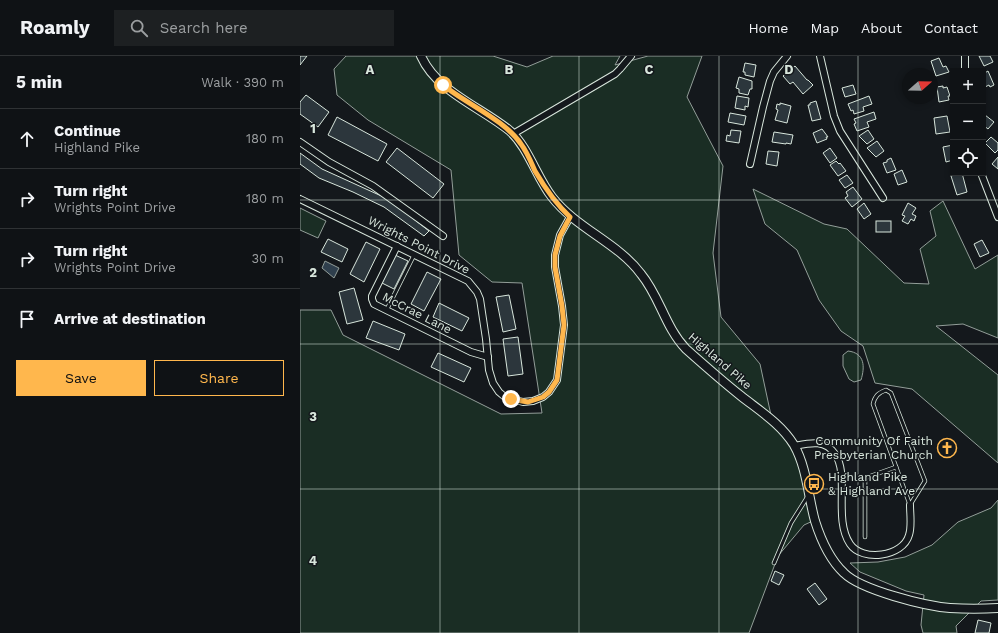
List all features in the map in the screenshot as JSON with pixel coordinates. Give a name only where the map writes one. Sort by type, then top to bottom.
[{"type":"street","name":"Highland Pike","points":[[421,56],[432,74],[443,85],[513,134],[521,143],[536,172],[551,196],[570,217],[614,248],[631,262],[642,274],[650,286],[669,327],[679,342],[709,370],[785,432],[794,446],[805,473],[815,520],[824,545],[836,564],[850,578],[865,586],[926,604],[948,608],[998,608]]},
{"type":"street","points":[[513,134],[615,74],[631,56]]},
{"type":"street","points":[[750,164],[770,81],[774,72],[787,56]]},
{"type":"street","points":[[820,56],[834,116],[840,131],[883,198]]},
{"type":"street","points":[[965,56],[965,68]]},
{"type":"street","points":[[300,142],[329,162],[373,186],[443,236]]},
{"type":"street","points":[[981,176],[998,217]]},
{"type":"street","name":"Wrights Point Drive","points":[[300,198],[463,278],[468,282],[477,292],[480,299],[489,370],[493,382],[499,392],[505,397],[523,402],[533,401],[543,397],[555,385],[557,380],[564,325],[555,267],[555,255],[560,236],[570,217]]},
{"type":"street","name":"McCrae Lane","points":[[397,246],[372,296],[374,304],[471,352],[488,357]]},
{"type":"street","points":[[794,446],[814,442],[820,443],[831,449],[836,456],[840,465],[841,502],[844,529],[850,544],[857,551],[874,555],[883,554],[898,549],[909,536],[910,505]]},
{"type":"lane","points":[[386,310],[415,255]]},
{"type":"lane","points":[[886,390],[891,393],[925,481],[910,505],[873,404],[878,393],[886,390]]},
{"type":"lane","points":[[865,536],[865,478],[896,467]]},
{"type":"lane","points":[[774,563],[791,523],[809,494]]},
{"type":"green space","points":[[346,56],[493,56],[527,67],[553,56],[620,56],[615,65],[648,56],[702,56],[687,97],[723,166],[713,253],[721,317],[760,364],[772,420],[794,446],[815,520],[804,525],[778,556],[749,633],[300,633],[300,310],[331,310],[343,335],[501,414],[542,413],[522,283],[492,282],[459,255],[451,170],[368,120],[337,95],[334,69]]},
{"type":"green space","points":[[753,189],[824,224],[847,229],[904,283],[929,284],[920,249],[936,236],[930,211],[943,201],[975,269],[998,255],[998,338],[963,324],[936,326],[998,375],[998,463],[912,389],[875,383],[863,346],[841,331],[819,300],[797,250],[765,224]]},
{"type":"green space","points":[[300,208],[326,221],[318,238],[300,230]]},
{"type":"green space","points":[[848,351],[854,352],[861,358],[863,370],[861,380],[854,382],[849,379],[843,366],[843,355]]},
{"type":"green space","points":[[998,500],[998,600],[981,601],[956,626],[957,633],[923,633],[921,625],[924,595],[906,591],[860,572],[850,563],[878,562],[905,557],[932,545],[958,522],[991,508]]},
{"type":"water","points":[[325,261],[339,268],[334,278],[322,268]]},
{"type":"building","points":[[300,56],[307,56],[300,65]]},
{"type":"building","points":[[979,56],[990,56],[993,62],[984,66]]},
{"type":"building","points":[[939,58],[943,67],[946,66],[949,72],[938,75],[938,68],[933,68],[931,61]]},
{"type":"building","points":[[745,63],[756,65],[754,77],[745,75],[745,72],[743,72]]},
{"type":"building","points":[[795,66],[813,85],[803,94],[793,82],[790,84],[783,76]]},
{"type":"building","points":[[988,71],[994,85],[990,87],[989,85],[986,86],[986,72]]},
{"type":"building","points":[[739,77],[752,81],[752,89],[750,89],[748,95],[739,93],[739,89],[736,88]]},
{"type":"building","points":[[853,85],[856,94],[845,97],[842,88]]},
{"type":"building","points":[[938,87],[947,87],[950,96],[948,96],[949,100],[939,102]]},
{"type":"building","points":[[306,95],[329,112],[318,127],[300,114],[300,102]]},
{"type":"building","points":[[737,96],[749,98],[748,107],[745,106],[745,110],[735,108]]},
{"type":"building","points":[[869,96],[872,104],[863,107],[864,111],[854,114],[853,110],[851,111],[848,104]]},
{"type":"building","points":[[816,101],[821,119],[812,121],[808,105]]},
{"type":"building","points":[[780,103],[791,106],[787,123],[775,120],[778,110],[776,109],[777,104],[780,105]]},
{"type":"building","points":[[874,112],[876,119],[867,122],[869,127],[857,131],[854,124],[856,123],[854,119]]},
{"type":"building","points":[[730,113],[746,116],[744,125],[728,122]]},
{"type":"building","points":[[947,116],[950,132],[936,134],[934,118]]},
{"type":"building","points":[[986,116],[994,122],[988,129],[986,127]]},
{"type":"building","points":[[337,117],[387,144],[378,161],[328,135]]},
{"type":"building","points":[[822,129],[828,137],[826,137],[827,139],[817,143],[813,133]]},
{"type":"building","points":[[731,130],[741,131],[739,143],[726,141],[727,135],[730,136]]},
{"type":"building","points":[[868,130],[874,139],[867,144],[859,136]]},
{"type":"building","points":[[774,132],[793,135],[791,144],[772,142]]},
{"type":"building","points":[[991,137],[998,143],[998,150],[995,153],[986,144]]},
{"type":"building","points":[[877,141],[884,151],[876,157],[867,148]]},
{"type":"building","points":[[950,146],[950,161],[946,162],[943,147]]},
{"type":"building","points":[[397,148],[444,184],[433,198],[386,162]]},
{"type":"building","points":[[830,148],[837,158],[830,163],[823,153]]},
{"type":"building","points":[[768,151],[779,152],[777,166],[766,164]]},
{"type":"building","points":[[300,153],[322,169],[388,199],[429,231],[424,236],[384,207],[319,178],[300,164]]},
{"type":"building","points":[[998,157],[998,169],[992,164]]},
{"type":"building","points":[[891,158],[896,170],[887,173],[883,163],[887,162],[887,160]]},
{"type":"building","points":[[836,161],[839,164],[840,163],[846,171],[838,176],[830,165]]},
{"type":"building","points":[[902,170],[907,182],[898,185],[894,174]]},
{"type":"building","points":[[847,175],[853,183],[845,188],[839,180]]},
{"type":"building","points":[[951,176],[963,176],[967,192],[957,195]]},
{"type":"building","points":[[853,187],[862,199],[852,207],[845,198],[848,196],[846,192]]},
{"type":"building","points":[[864,203],[871,214],[864,219],[857,209]]},
{"type":"building","points":[[908,203],[916,208],[912,214],[916,216],[914,221],[911,219],[908,224],[902,221],[905,216],[902,215]]},
{"type":"building","points":[[876,221],[891,221],[891,232],[876,232]]},
{"type":"building","points":[[328,239],[348,249],[342,262],[321,252]]},
{"type":"building","points":[[982,240],[989,253],[980,257],[974,244]]},
{"type":"building","points":[[366,242],[380,249],[364,282],[350,274]]},
{"type":"building","points":[[395,255],[408,261],[394,289],[382,283]]},
{"type":"building","points":[[427,272],[441,279],[424,311],[411,304]]},
{"type":"building","points":[[354,288],[363,320],[347,324],[339,292]]},
{"type":"building","points":[[509,295],[516,329],[503,332],[496,297]]},
{"type":"building","points":[[439,303],[469,318],[462,331],[433,317]]},
{"type":"building","points":[[373,321],[405,334],[399,350],[366,338]]},
{"type":"building","points":[[518,337],[523,374],[508,376],[503,339]]},
{"type":"building","points":[[438,353],[471,368],[464,382],[431,367]]},
{"type":"building","points":[[775,571],[784,575],[779,585],[771,581]]},
{"type":"building","points":[[815,583],[827,599],[819,605],[807,589]]},
{"type":"building","points":[[978,620],[991,623],[989,633],[975,633]]},
{"type":"place","name":"Community Of Faith Presbyterian Church","points":[[947,448]]},
{"type":"place","name":"Highland Pike & Highland Ave","points":[[814,484]]},
{"type":"route","points":[[443,85],[511,132],[521,143],[536,172],[551,196],[570,217],[560,236],[555,255],[555,267],[564,325],[557,380],[555,385],[543,397],[528,402],[511,399]]}]
